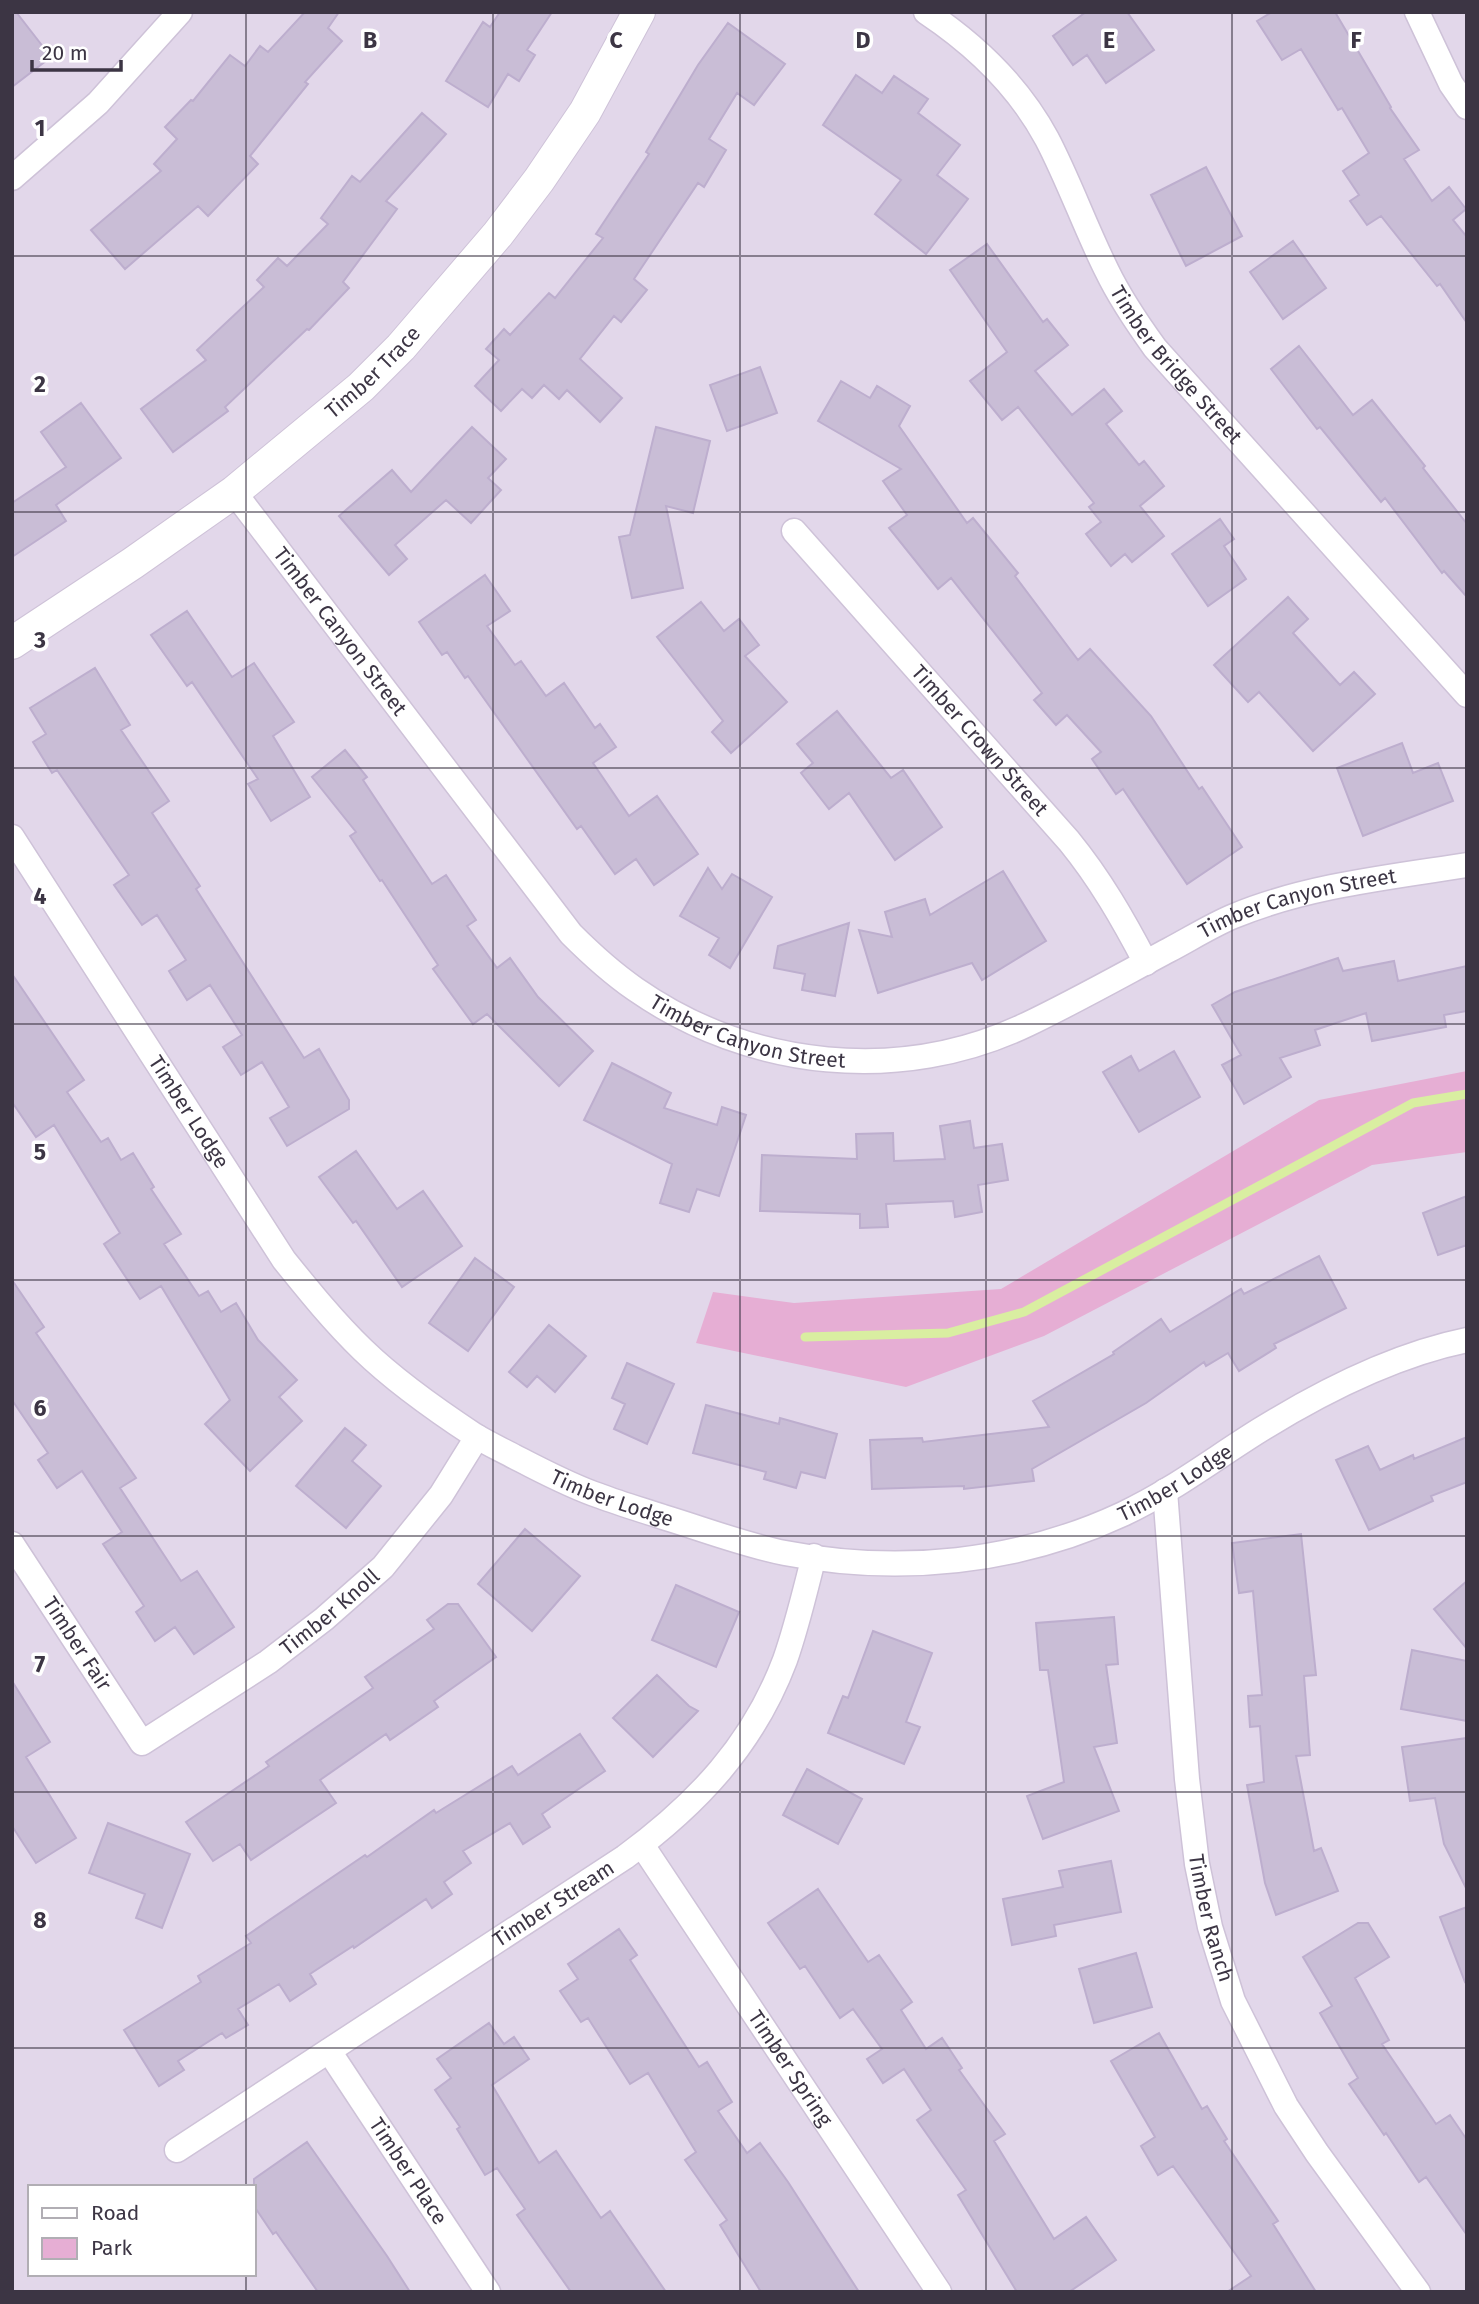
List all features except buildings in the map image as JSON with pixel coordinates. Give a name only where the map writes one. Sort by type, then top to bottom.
[{"type":"street","points":[[12,178],[98,103],[180,12]]},
{"type":"street","name":"Timber Trace","points":[[12,643],[234,492],[361,387],[401,347],[498,234],[538,180],[585,112],[639,12]]},
{"type":"street","name":"Timber Bridge Street","points":[[926,12],[974,48],[1001,75],[1025,106],[1046,138],[1107,272],[1129,311],[1155,348],[1467,695]]},
{"type":"street","points":[[1417,12],[1451,84],[1467,107]]},
{"type":"street","name":"Timber Canyon Street","points":[[234,492],[571,934],[634,989],[708,1030],[747,1045],[788,1055],[861,1062],[903,1060],[946,1052],[986,1041],[1026,1025],[1232,917],[1270,902],[1380,878],[1467,865]]},
{"type":"street","name":"Timber Crown Street","points":[[794,531],[1069,841],[1097,876],[1121,914],[1146,963]]},
{"type":"street","name":"Timber Lodge","points":[[12,837],[284,1260],[326,1311],[363,1351],[411,1390],[477,1437],[567,1483],[599,1496],[785,1553],[866,1563],[919,1564],[972,1560],[1024,1550],[1076,1534],[1125,1513],[1323,1393],[1389,1364],[1467,1340]]},
{"type":"street","name":"Timber Knoll","points":[[142,1743],[268,1662],[324,1619],[383,1567],[441,1495],[477,1437]]},
{"type":"street","name":"Timber Ranch","points":[[1165,1491],[1187,1779],[1197,1864],[1210,1927],[1233,2001],[1286,2106],[1418,2292]]},
{"type":"street","name":"Timber Fair","points":[[12,1544],[142,1743]]},
{"type":"street","name":"Timber Stream","points":[[177,2150],[660,1832],[720,1772],[745,1738],[767,1700],[784,1662],[814,1556]]},
{"type":"street","name":"Timber Spring","points":[[642,1845],[939,2292]]},
{"type":"street","name":"Timber Place","points":[[328,2051],[488,2292]]},
{"type":"shaded area","points":[[12,12],[1467,12],[1467,2292],[12,2292]]},
{"type":"green space","points":[[1467,1071],[1467,1152],[1372,1165],[1044,1336],[906,1387],[696,1343],[713,1292],[794,1303],[1001,1289],[1319,1100]]},
{"type":"waterway","points":[[805,1337],[948,1333],[1024,1312],[1413,1103],[1467,1094]]}]
